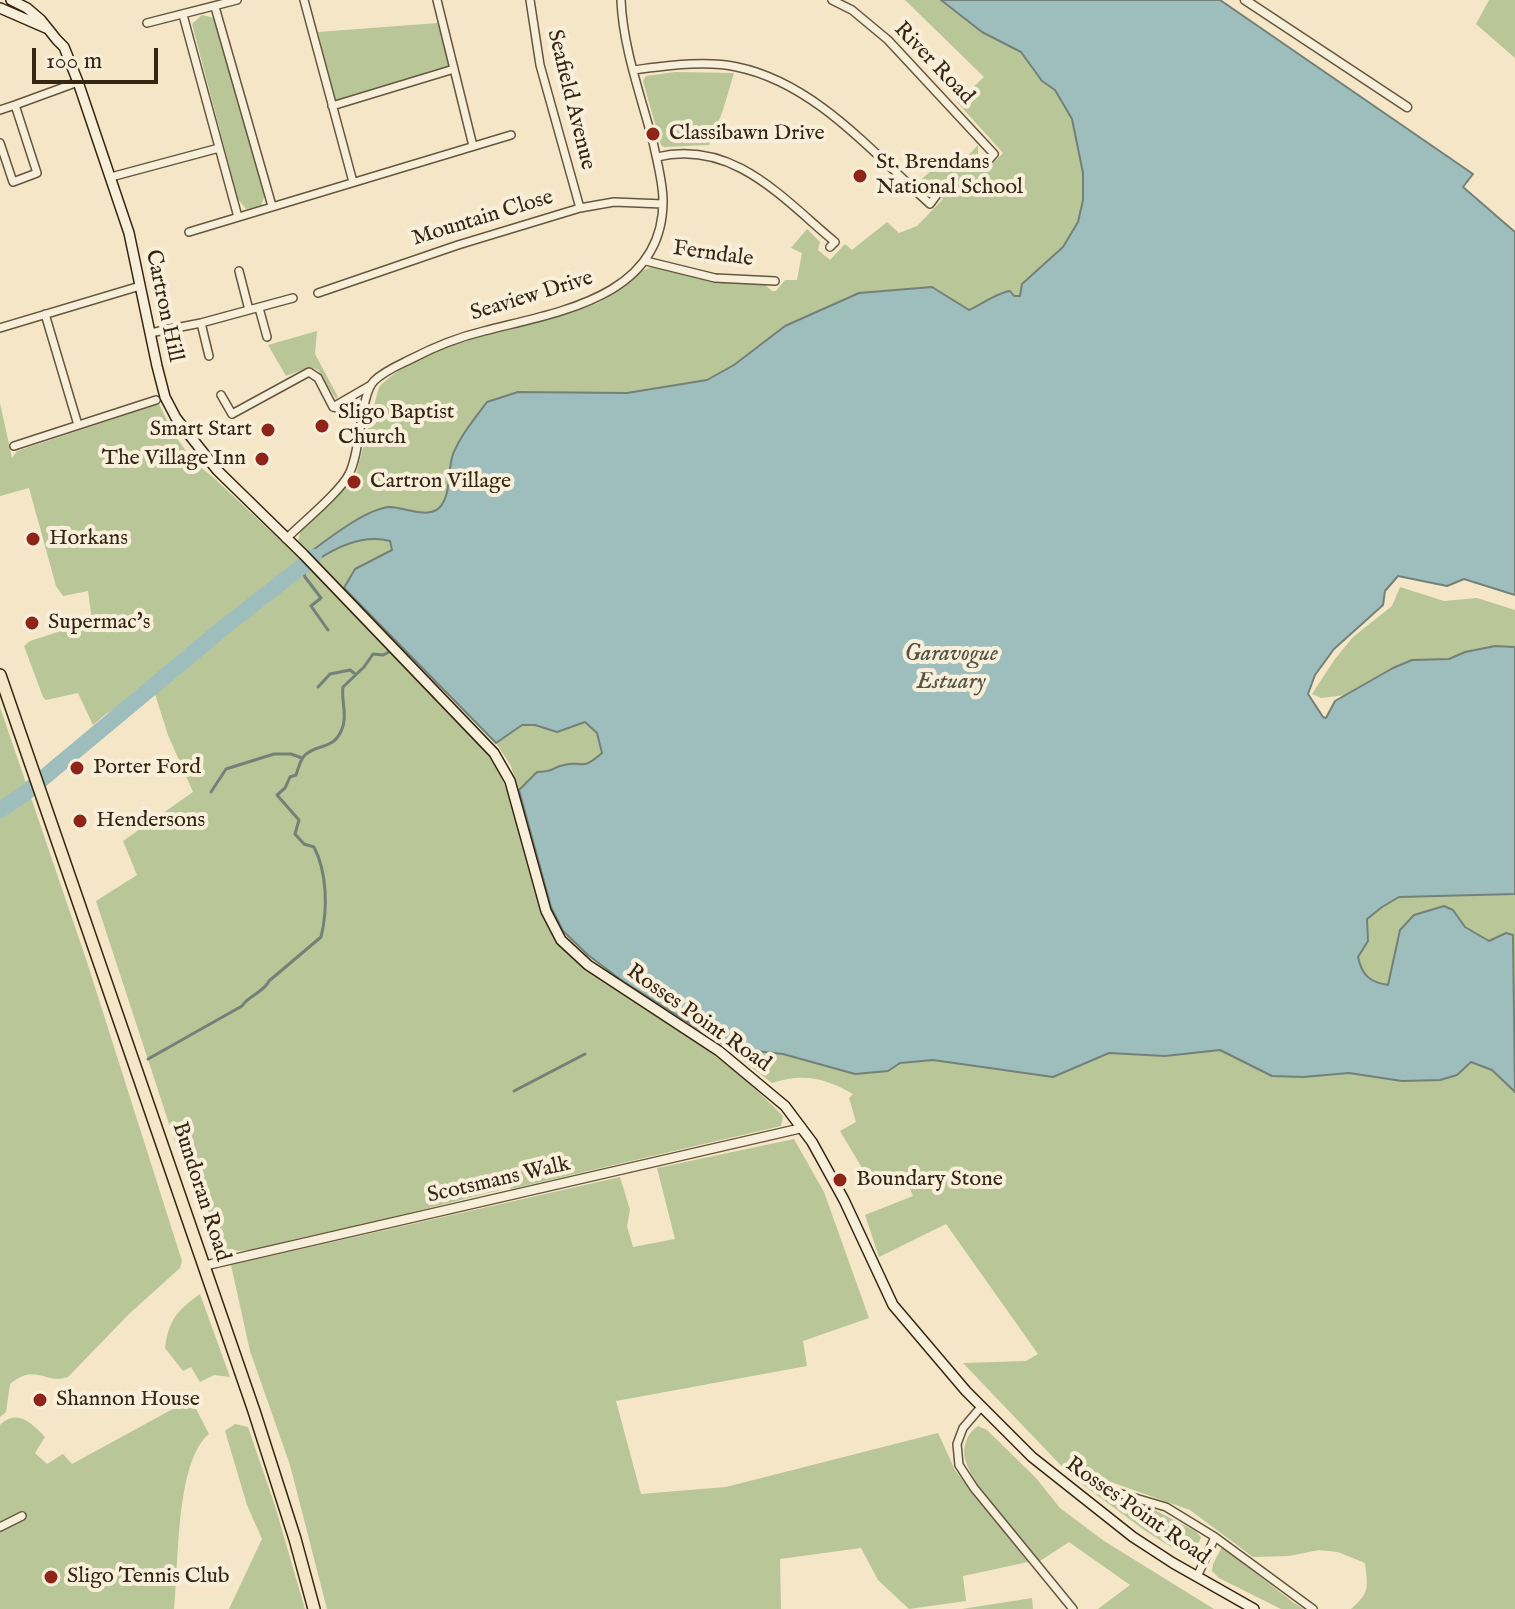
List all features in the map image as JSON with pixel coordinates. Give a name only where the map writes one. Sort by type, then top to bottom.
[{"type":"highway","name":"Bundoran Road","points":[[1,681],[259,1426],[314,1609]]},
{"type":"main road","name":"Cartron Hill","points":[[11,0],[41,20],[64,47],[78,82],[129,233],[165,397],[176,418],[217,470],[304,555]]},
{"type":"main road","points":[[0,8],[46,28]]},
{"type":"main road","name":"Rosses Point Road","points":[[304,555],[494,753],[510,781],[546,911],[561,940],[588,965],[719,1051],[785,1106],[802,1128],[844,1200],[893,1305],[981,1407],[1069,1489],[1133,1537],[1254,1609]]},
{"type":"street","points":[[147,23],[237,0]]},
{"type":"street","points":[[304,0],[353,182]]},
{"type":"street","points":[[437,0],[473,146]]},
{"type":"street","name":"Seafield Avenue","points":[[530,0],[540,65],[580,208]]},
{"type":"street","points":[[621,0],[633,70],[657,157],[663,204],[657,242],[646,261]]},
{"type":"street","name":"River Road","points":[[832,0],[852,10],[888,40],[994,154],[987,162]]},
{"type":"street","points":[[1245,0],[1407,107]]},
{"type":"street","points":[[215,7],[272,206]]},
{"type":"street","points":[[183,15],[238,217]]},
{"type":"street","points":[[633,70],[668,66],[736,66],[789,84],[825,109],[930,204],[936,196]]},
{"type":"street","points":[[332,106],[454,69]]},
{"type":"street","points":[[0,110],[78,82]]},
{"type":"street","points":[[0,143],[13,182],[37,173],[15,105]]},
{"type":"street","points":[[189,232],[511,135]]},
{"type":"street","points":[[111,177],[219,148]]},
{"type":"street","points":[[657,157],[676,153],[713,156],[751,173],[835,242],[830,247]]},
{"type":"street","name":"Mountain Close","points":[[318,293],[447,248],[580,208],[614,202],[663,204]]},
{"type":"street","name":"Ferndale","points":[[646,261],[715,278],[775,281]]},
{"type":"street","name":"Seaview Drive","points":[[333,407],[371,385],[395,366],[435,347],[588,302],[607,293],[646,261]]},
{"type":"street","points":[[239,271],[249,310]]},
{"type":"street","points":[[0,328],[140,286]]},
{"type":"street","points":[[150,333],[201,323],[293,298]]},
{"type":"street","points":[[259,308],[267,337]]},
{"type":"street","points":[[45,314],[78,425]]},
{"type":"street","points":[[201,323],[209,356]]},
{"type":"street","points":[[221,395],[232,414],[309,372],[318,378],[333,407],[364,416]]},
{"type":"street","points":[[286,539],[348,477],[371,385]]},
{"type":"street","points":[[14,446],[156,400]]},
{"type":"street","name":"Scotsmans Walk","points":[[203,1266],[802,1128]]},
{"type":"street","points":[[981,1407],[963,1428],[957,1444],[959,1465],[974,1488],[1073,1609]]},
{"type":"street","points":[[1108,1490],[1166,1507],[1215,1537],[1313,1609]]},
{"type":"street","points":[[0,1527],[22,1516]]},
{"type":"street","points":[[1197,1577],[1215,1537]]},
{"type":"green space","points":[[905,0],[995,0],[1515,595],[1464,579],[1447,586],[1398,576],[1385,591],[1383,605],[1334,649],[1315,675],[1308,694],[1326,718],[1335,701],[1345,695],[1321,698],[1312,694],[1353,637],[1392,606],[1400,587],[1444,601],[1477,598],[1515,610],[1515,1609],[1351,1609],[1366,1589],[1365,1563],[1338,1552],[1319,1550],[1289,1556],[1253,1557],[1190,1510],[1108,1481],[1105,1493],[1147,1506],[1195,1531],[1201,1537],[1192,1560],[1147,1532],[1071,1476],[963,1363],[1026,1361],[1038,1354],[946,1224],[879,1257],[865,1215],[913,1196],[907,1182],[874,1188],[840,1131],[856,1122],[849,1098],[853,1094],[814,1079],[794,1078],[772,1083],[715,1039],[588,955],[563,931],[551,906],[511,766],[496,743],[298,542],[300,532],[355,478],[379,387],[399,370],[424,357],[481,336],[595,304],[651,267],[713,282],[763,283],[776,291],[785,280],[797,280],[802,253],[791,248],[807,229],[820,242],[818,250],[830,260],[845,244],[852,250],[887,222],[899,233],[917,226],[943,199],[932,188],[923,192],[916,184],[941,162],[954,171],[978,145],[978,158],[989,167],[1003,153],[957,102],[984,77]]},
{"type":"green space","points":[[1489,0],[1515,0],[1515,58],[1476,24]]},
{"type":"green space","points":[[202,15],[215,18],[265,194],[261,206],[246,209],[238,199],[192,24]]},
{"type":"green space","points":[[438,23],[449,66],[336,102],[318,32]]},
{"type":"green space","points":[[675,72],[734,73],[709,145],[661,145],[643,81],[646,76]]},
{"type":"green space","points":[[317,331],[315,354],[338,397],[336,399],[318,370],[310,367],[286,376],[268,345]]},
{"type":"green space","points":[[0,403],[12,458],[17,451],[159,404],[173,433],[194,462],[300,559],[291,565],[287,573],[237,608],[144,691],[93,725],[78,693],[46,700],[43,697],[24,646],[30,641],[92,621],[88,591],[63,596],[56,586],[29,488],[0,496]]},
{"type":"green space","points":[[307,566],[486,752],[513,808],[546,920],[573,959],[683,1032],[735,1072],[783,1116],[781,1126],[511,1189],[506,1182],[499,1184],[500,1190],[263,1248],[244,1251],[226,1249],[175,1142],[96,901],[137,875],[123,841],[193,792],[168,735],[154,691],[226,627],[281,591]]},
{"type":"green space","points":[[0,707],[87,962],[182,1261],[180,1268],[129,1314],[68,1377],[60,1379],[34,1374],[10,1384],[6,1412],[0,1417]]},
{"type":"green space","points":[[794,1139],[824,1192],[869,1318],[803,1341],[807,1366],[616,1401],[641,1494],[726,1487],[938,1433],[955,1470],[1028,1562],[963,1576],[966,1601],[909,1609],[878,1580],[861,1548],[780,1559],[781,1609],[327,1609],[290,1465],[250,1351],[231,1265],[620,1177],[630,1210],[627,1226],[633,1247],[675,1239],[657,1168]]},
{"type":"green space","points":[[200,1294],[230,1377],[214,1375],[200,1382],[191,1367],[183,1371],[165,1348],[175,1316]]},
{"type":"green space","points":[[191,1399],[209,1434],[198,1448],[184,1490],[174,1609],[0,1609],[0,1425],[12,1418],[24,1419],[45,1437],[35,1453],[47,1464],[63,1454],[72,1464]]},
{"type":"green space","points":[[235,1424],[248,1427],[305,1609],[229,1609],[262,1539],[247,1505],[225,1431]]},
{"type":"green space","points":[[978,1426],[987,1430],[1036,1478],[1060,1508],[1104,1541],[1214,1609],[1098,1609],[1130,1585],[1069,1542],[1040,1561],[987,1497],[969,1470],[964,1454],[965,1445],[968,1436]]},
{"type":"green space","points":[[1222,1547],[1304,1609],[1281,1609],[1219,1578],[1212,1571]]},
{"type":"green space","points":[[1032,1598],[1033,1609],[962,1609]]},
{"type":"water","name":"Garavogue Estuary","points":[[941,0],[1220,0],[1473,174],[1463,187],[1515,232],[1515,595],[1464,579],[1447,586],[1398,576],[1385,591],[1383,605],[1334,649],[1315,675],[1308,694],[1326,718],[1335,701],[1412,660],[1449,659],[1495,646],[1515,647],[1515,894],[1399,897],[1367,919],[1368,941],[1358,957],[1367,977],[1388,985],[1400,930],[1414,915],[1444,906],[1453,910],[1465,927],[1489,941],[1506,933],[1513,935],[1515,1092],[1492,1070],[1471,1062],[1457,1075],[1440,1080],[1402,1081],[1349,1073],[1272,1076],[1220,1050],[1165,1056],[1109,1053],[1053,1077],[933,1060],[900,1063],[888,1071],[855,1074],[783,1054],[747,1050],[733,1041],[724,1045],[621,980],[588,955],[563,931],[551,907],[519,790],[537,772],[571,764],[586,764],[595,759],[602,753],[597,733],[585,722],[557,732],[535,725],[522,725],[496,743],[344,588],[355,569],[392,550],[390,541],[371,539],[352,543],[317,560],[309,553],[348,525],[381,509],[390,507],[428,512],[439,508],[448,489],[453,454],[487,402],[518,392],[627,393],[707,380],[734,365],[785,326],[859,293],[932,287],[969,310],[1005,292],[1020,296],[1022,284],[1063,247],[1078,222],[1083,200],[1083,173],[1072,119],[1055,90],[1042,81],[1021,52],[982,32]]},
{"type":"waterway","points":[[0,810],[24,794],[223,628],[314,557]]},
{"type":"waterway","points":[[302,567],[305,577],[321,598],[311,606],[328,630]]},
{"type":"waterway","points":[[148,1059],[242,1006],[321,937],[325,915],[322,868],[314,847],[304,844],[295,834],[299,820],[277,795],[290,777],[296,775],[304,756],[331,743],[340,734],[344,721],[343,687],[373,654],[383,655],[391,651]]},
{"type":"waterway","points":[[318,687],[330,674],[350,670],[354,673]]},
{"type":"waterway","points":[[211,792],[226,769],[274,754],[291,754],[302,758]]},
{"type":"waterway","points":[[514,1091],[585,1054]]},
{"type":"place","name":"Classibawn Drive","points":[[653,134]]},
{"type":"place","name":"St. Brendans National School","points":[[860,176]]},
{"type":"place","name":"Sligo Baptist Church","points":[[322,426]]},
{"type":"place","name":"Smart Start","points":[[268,430]]},
{"type":"place","name":"The Village Inn","points":[[262,459]]},
{"type":"place","name":"Cartron Village","points":[[354,482]]},
{"type":"place","name":"Horkans","points":[[33,539]]},
{"type":"place","name":"Supermac's","points":[[32,623]]},
{"type":"place","name":"Porter Ford","points":[[77,768]]},
{"type":"place","name":"Hendersons","points":[[80,821]]},
{"type":"place","name":"Boundary Stone","points":[[840,1180]]},
{"type":"place","name":"Shannon House","points":[[40,1400]]},
{"type":"place","name":"Sligo Tennis Club","points":[[51,1577]]}]
